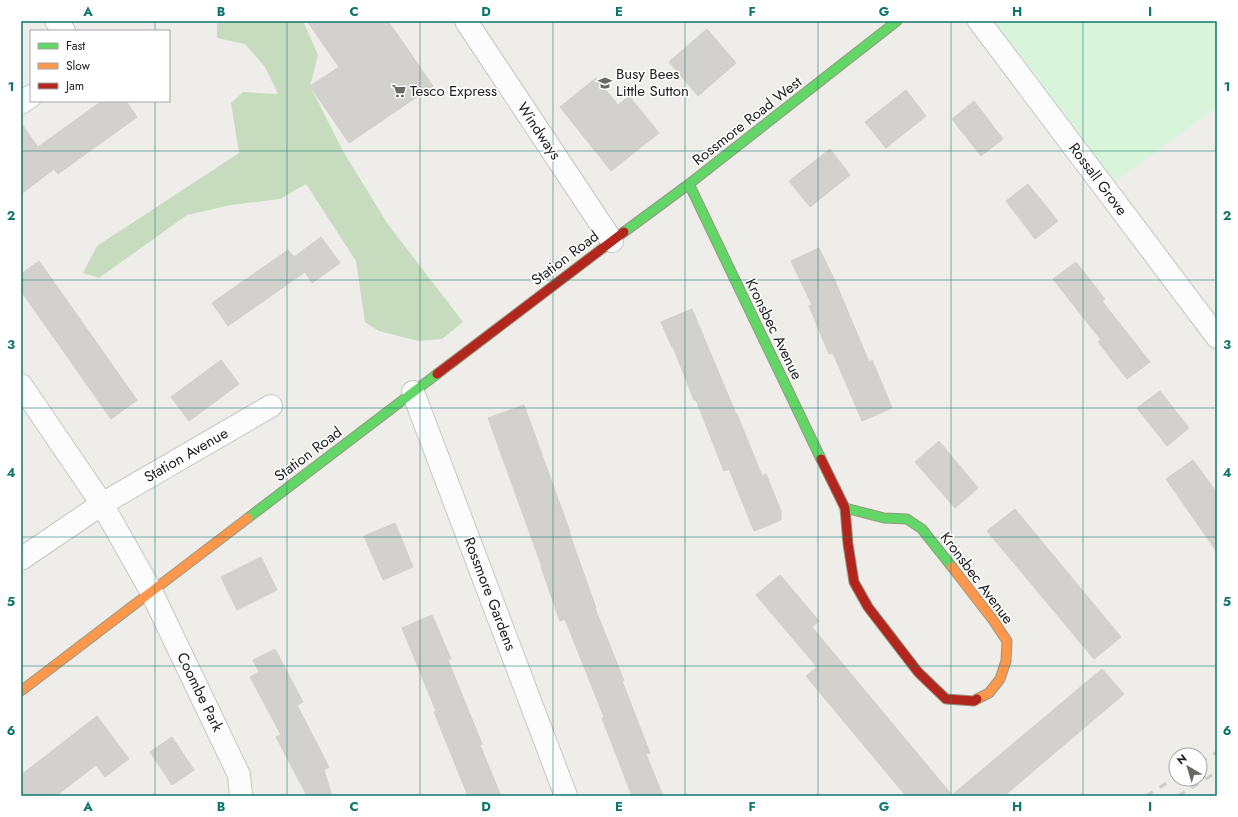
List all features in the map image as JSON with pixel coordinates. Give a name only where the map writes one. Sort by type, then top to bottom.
[{"type":"main road","name":"Rossmore Road West","points":[[612,241],[689,184],[897,21]]},
{"type":"main road","name":"Kronsbec Avenue","points":[[689,184],[845,508],[848,544],[854,582],[868,607],[918,672],[946,699],[974,701],[989,693],[1000,679],[1006,661],[1006,641],[993,620],[922,529],[906,519],[884,518],[845,508]]},
{"type":"main road","name":"Station Road","points":[[21,691],[612,241]]},
{"type":"street","points":[[56,21],[63,30]]},
{"type":"street","name":"Windways","points":[[466,21],[612,241]]},
{"type":"street","name":"Rossall Grove","points":[[978,21],[1217,337]]},
{"type":"street","points":[[21,103],[30,97]]},
{"type":"street","points":[[21,385],[102,504],[151,591]]},
{"type":"street","name":"Rossmore Gardens","points":[[413,392],[566,796]]},
{"type":"street","name":"Station Avenue","points":[[21,559],[102,504],[271,406]]},
{"type":"street","name":"Coombe Park","points":[[151,591],[239,775],[241,796]]},
{"type":"green space","points":[[217,21],[303,21],[318,55],[310,86],[343,151],[387,223],[463,322],[442,339],[418,341],[379,331],[365,322],[356,261],[306,184],[280,199],[231,205],[187,215],[99,278],[83,273],[97,246],[239,153],[231,103],[243,92],[278,94],[265,67],[245,44],[217,38]]},
{"type":"green space","points":[[979,21],[1217,21],[1217,107],[1105,189]]},
{"type":"building","points":[[307,21],[388,21],[433,86],[349,143],[310,86],[339,67]]},
{"type":"building","points":[[707,29],[736,63],[698,96],[669,62]]},
{"type":"building","points":[[596,78],[618,105],[629,96],[659,133],[611,171],[560,107]]},
{"type":"building","points":[[906,90],[926,116],[886,148],[865,122]]},
{"type":"building","points":[[974,101],[1003,139],[981,156],[952,119]]},
{"type":"building","points":[[101,102],[127,102],[137,117],[58,174],[54,169],[21,194],[21,123],[38,147]]},
{"type":"building","points":[[830,149],[850,175],[810,207],[789,181]]},
{"type":"building","points":[[1028,184],[1058,221],[1035,239],[1006,201]]},
{"type":"building","points":[[321,237],[340,263],[312,283],[305,272],[228,326],[212,303],[288,250],[294,257]]},
{"type":"building","points":[[819,248],[835,281],[869,362],[872,360],[892,408],[862,421],[833,353],[829,354],[809,306],[812,305],[791,261]]},
{"type":"building","points":[[39,261],[137,400],[111,419],[21,291],[21,274]]},
{"type":"building","points":[[1076,262],[1105,299],[1102,301],[1150,362],[1127,379],[1098,342],[1101,340],[1053,279]]},
{"type":"building","points":[[692,309],[762,476],[766,474],[781,511],[781,520],[754,531],[729,469],[724,471],[696,400],[694,400],[673,347],[661,322]]},
{"type":"building","points":[[221,360],[239,384],[189,421],[171,397]]},
{"type":"building","points":[[1160,391],[1189,428],[1167,446],[1137,408]]},
{"type":"building","points":[[524,405],[570,532],[595,608],[624,681],[622,681],[650,753],[646,754],[663,796],[632,796],[602,718],[604,717],[565,619],[560,621],[488,418]]},
{"type":"building","points":[[939,441],[978,488],[955,508],[915,462]]},
{"type":"building","points":[[1193,460],[1217,493],[1217,552],[1166,479]]},
{"type":"building","points":[[1015,509],[1121,637],[1094,659],[987,531]]},
{"type":"building","points":[[395,523],[413,567],[383,580],[364,536]]},
{"type":"building","points":[[261,557],[277,590],[237,610],[221,577]]},
{"type":"building","points":[[780,575],[819,621],[812,627],[952,795],[1102,669],[1124,694],[1004,796],[906,796],[806,676],[817,667],[756,595]]},
{"type":"building","points":[[432,615],[451,659],[448,660],[501,796],[468,796],[434,712],[436,711],[402,628]]},
{"type":"building","points":[[275,649],[303,702],[297,705],[329,767],[324,770],[332,796],[307,796],[276,737],[281,735],[250,677],[259,672],[253,660]]},
{"type":"building","points":[[97,716],[129,759],[105,777],[96,765],[56,796],[21,796],[21,775]]},
{"type":"building","points":[[172,737],[194,770],[172,785],[150,752]]},
{"type":"railway","points":[[1208,758],[1217,752]]},
{"type":"railway","points":[[1178,796],[1217,772]]},
{"type":"railway","points":[[1146,796],[1168,782]]},
{"type":"traffic: fast","points":[[624,232],[689,184],[897,21]]},
{"type":"traffic: fast","points":[[689,184],[821,459]]},
{"type":"traffic: fast","points":[[248,518],[437,374]]},
{"type":"traffic: fast","points":[[845,508],[884,518],[907,519],[922,529],[952,567]]},
{"type":"traffic: slow","points":[[21,691],[248,518]]},
{"type":"traffic: slow","points":[[952,567],[993,620],[1007,641],[1006,661],[1000,679],[989,693],[977,699]]},
{"type":"traffic: jam","points":[[437,374],[624,232]]},
{"type":"traffic: jam","points":[[821,459],[845,508],[848,544],[854,582],[868,607],[918,672],[946,699],[974,701],[977,699]]},
{"type":"place","name":"Busy Bees Little Sutton","points":[[605,83]]},
{"type":"place","name":"Tesco Express","points":[[399,91]]}]
